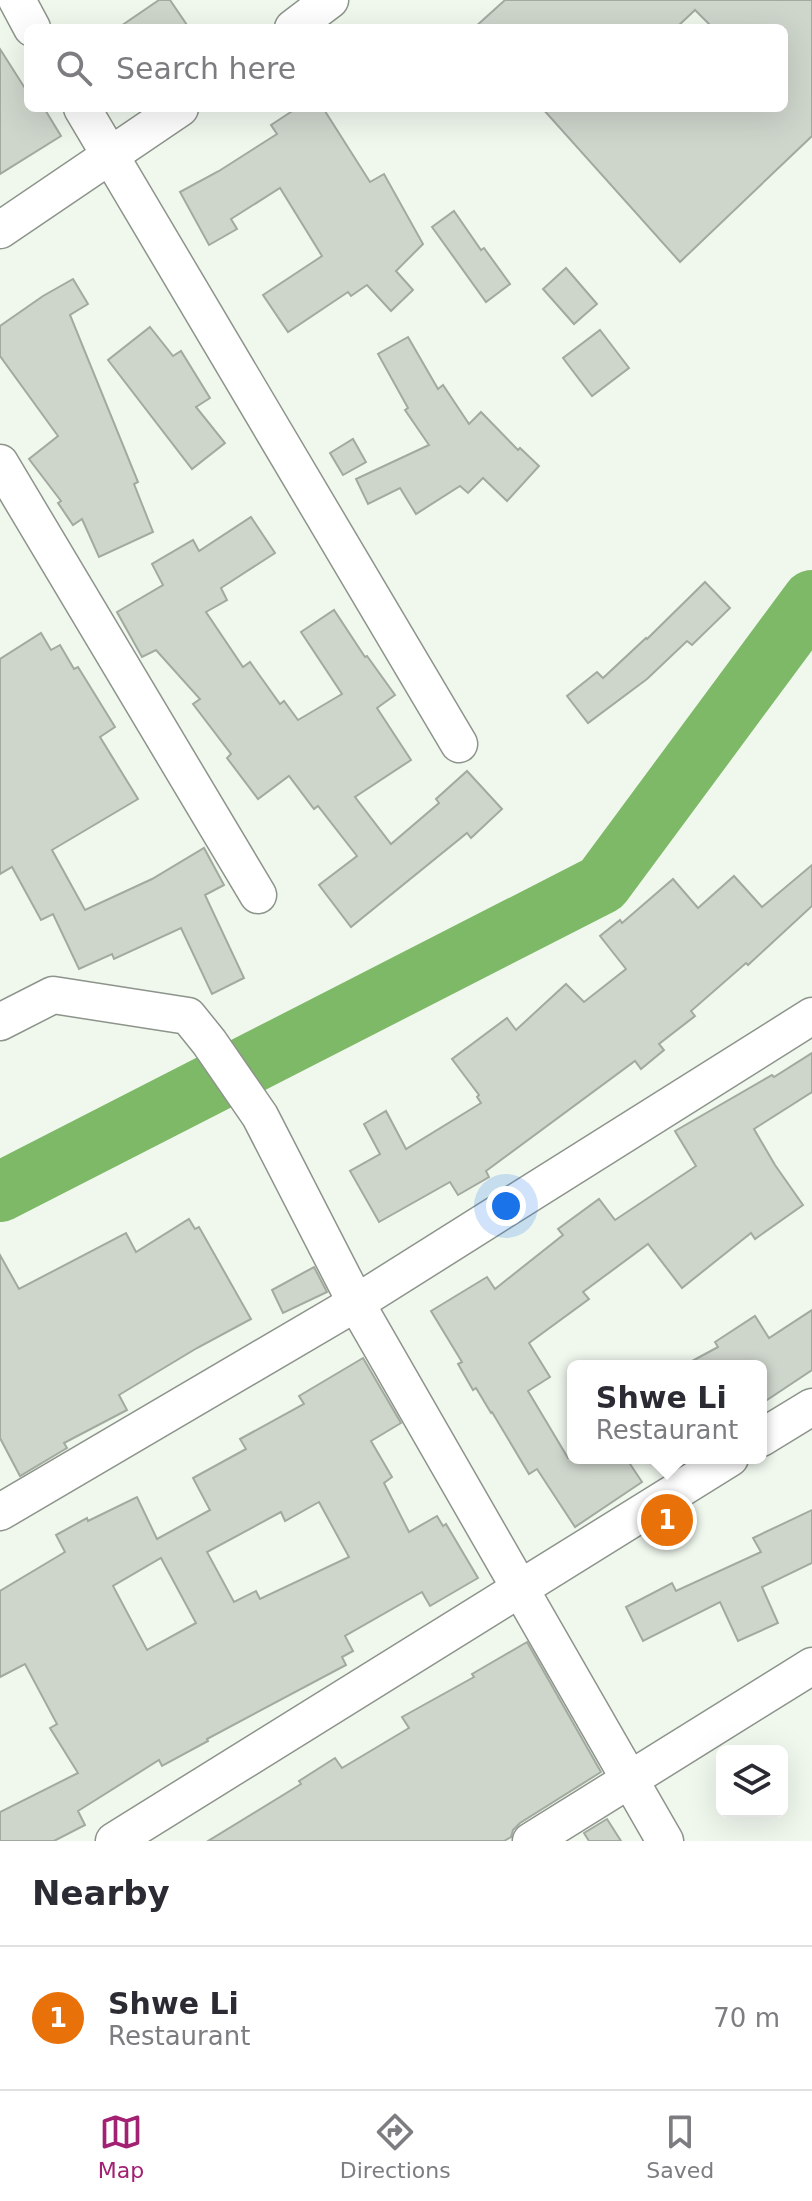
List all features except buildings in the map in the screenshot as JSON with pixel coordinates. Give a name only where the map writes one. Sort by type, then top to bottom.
[{"type":"street","points":[[17,0],[30,24]]},
{"type":"street","points":[[298,24],[330,0]]},
{"type":"street","points":[[85,112],[459,744]]},
{"type":"street","points":[[0,230],[174,112]]},
{"type":"street","points":[[0,463],[258,895]]},
{"type":"street","points":[[0,1022],[53,995],[188,1016],[260,1116],[356,1303],[665,1841]]},
{"type":"street","points":[[0,1512],[356,1303],[812,1016]]},
{"type":"street","points":[[767,1434],[812,1407]]},
{"type":"street","points":[[114,1841],[720,1464]]},
{"type":"street","points":[[531,1841],[812,1666]]},
{"type":"waterway","points":[[0,1192],[602,884],[812,600]]},
{"type":"place","name":"Shwe Li","points":[[667,1520]]}]
